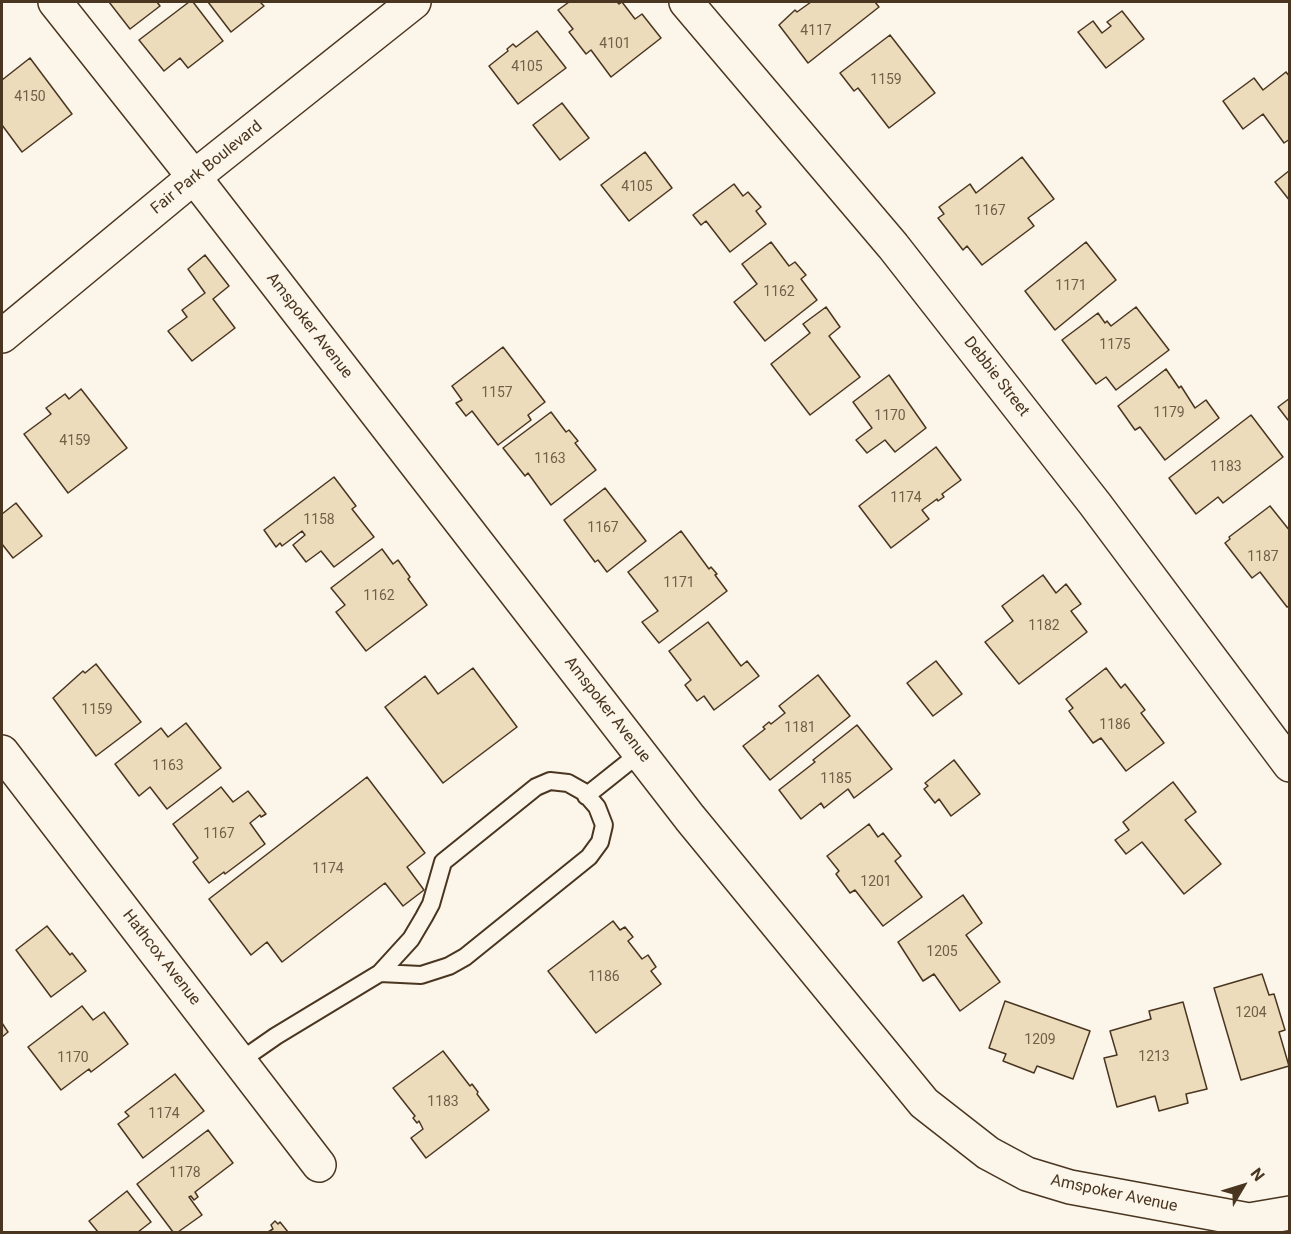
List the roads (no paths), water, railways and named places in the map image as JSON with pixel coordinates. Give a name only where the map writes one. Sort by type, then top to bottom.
[{"type":"street","name":"Amspoker Avenue","points":[[55,2],[194,177],[690,818],[924,1103],[988,1153],[1027,1174],[1070,1187],[1249,1220],[1290,1213]]},
{"type":"street","name":"Fair Park Boulevard","points":[[2,336],[194,177],[414,2]]},
{"type":"street","name":"Debbie Street","points":[[686,2],[893,246],[1095,504],[1290,765]]},
{"type":"street","name":"Hathcox Avenue","points":[[2,752],[319,1165]]},
{"type":"lane","points":[[586,796],[640,753]]},
{"type":"lane","points":[[240,1061],[276,1036],[380,973],[411,939],[431,904],[443,862],[536,787],[550,781],[568,783],[597,807],[604,825],[600,842],[589,857],[465,957],[449,966],[421,975],[380,973]]}]
